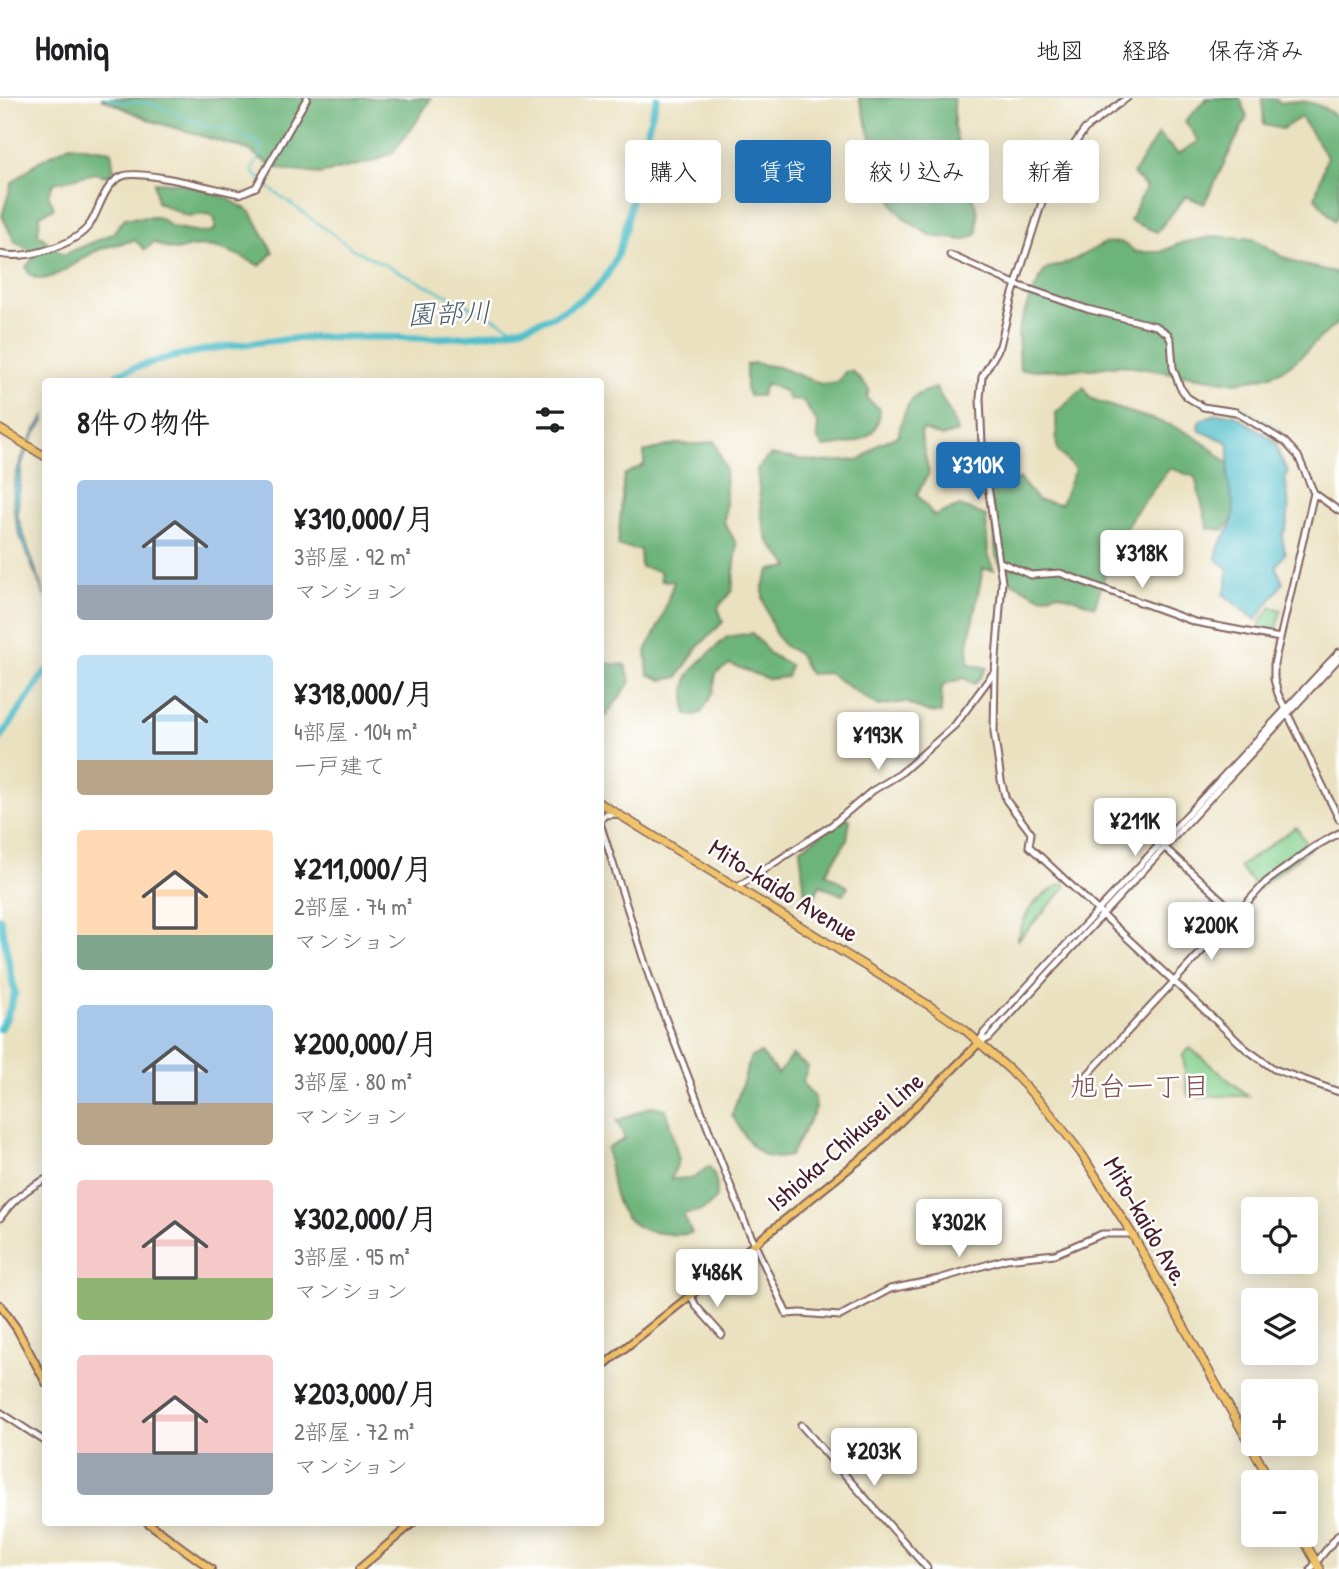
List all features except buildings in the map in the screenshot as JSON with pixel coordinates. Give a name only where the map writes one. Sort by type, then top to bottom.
[{"type":"highway","points":[[2,431],[42,455]]},
{"type":"highway","name":"Mito-kaido Avenue","points":[[604,806],[738,886]]},
{"type":"highway","name":"Mito-kaido Ave.","points":[[738,886],[930,1006],[979,1042],[1035,1096],[1099,1178],[1264,1470]]},
{"type":"highway","points":[[1307,1547],[1316,1567]]},
{"type":"main road","name":"Ishioka-Chikusei Line","points":[[604,1365],[873,1149],[979,1042]]},
{"type":"main road","points":[[0,1305],[24,1340],[42,1375]]},
{"type":"main road","points":[[152,1526],[211,1569]]},
{"type":"main road","points":[[359,1569],[409,1526]]},
{"type":"street","points":[[0,254],[15,255],[49,249],[77,237],[90,224],[113,182],[127,174],[240,194],[251,191],[256,187],[307,98]]},
{"type":"street","points":[[1127,98],[1086,129],[1059,166],[1042,202],[1000,346],[982,377],[982,444],[1000,562],[994,732],[1001,780],[1006,800],[1031,834],[1029,846],[1247,1049],[1274,1069],[1339,1092]]},
{"type":"street","points":[[950,255],[1017,285],[1087,309],[1156,326],[1168,334],[1171,341],[1172,368],[1187,397],[1203,407],[1236,412],[1285,442],[1298,456],[1314,492],[1339,511]]},
{"type":"street","points":[[1314,492],[1273,671],[1275,686],[1285,711],[1339,820]]},
{"type":"street","points":[[1000,562],[1031,575],[1060,573],[1195,622],[1280,638]]},
{"type":"street","points":[[979,1042],[984,1033],[1339,652]]},
{"type":"street","points":[[1285,711],[1339,658]]},
{"type":"street","points":[[738,886],[832,825],[872,791],[900,774],[955,725],[995,671]]},
{"type":"street","points":[[604,816],[617,814]]},
{"type":"street","points":[[1079,1084],[1266,882],[1314,847],[1339,833]]},
{"type":"street","points":[[604,835],[650,979],[755,1244],[786,1314],[845,1314],[890,1289],[939,1279],[1006,1259],[1055,1254],[1108,1233],[1132,1234]]},
{"type":"street","points":[[1161,844],[1237,914]]},
{"type":"street","points":[[0,1218],[12,1201],[26,1189],[42,1181]]},
{"type":"street","points":[[691,1296],[696,1306],[722,1335]]},
{"type":"street","points":[[0,1412],[42,1439]]},
{"type":"street","points":[[801,1425],[927,1568]]},
{"type":"street","points":[[1316,1567],[1339,1534]]},
{"type":"green space","points":[[101,98],[431,98],[393,152],[375,161],[320,174],[285,170],[267,163],[249,150],[152,121]]},
{"type":"green space","points":[[859,98],[954,98],[954,127],[957,140],[872,140]]},
{"type":"green space","points":[[1207,98],[1240,98],[1247,117],[1204,204],[1186,196],[1157,232],[1130,221],[1146,187],[1133,174],[1158,134],[1178,154],[1199,141],[1185,121]]},
{"type":"green space","points":[[1262,98],[1274,98],[1280,103],[1312,103],[1339,119],[1339,212],[1335,221],[1315,198],[1327,157],[1301,117],[1282,129],[1264,125]]},
{"type":"green space","points":[[70,145],[111,151],[114,171],[107,176],[95,173],[54,183],[48,194],[54,208],[40,215],[38,234],[63,255],[112,234],[125,218],[154,217],[172,227],[205,233],[215,230],[215,219],[209,214],[187,216],[157,202],[154,182],[192,186],[221,195],[251,212],[273,252],[260,266],[217,248],[202,246],[174,250],[154,242],[145,250],[135,240],[97,251],[57,274],[38,279],[31,275],[26,267],[32,260],[28,249],[15,242],[2,216],[12,183],[39,161]]},
{"type":"green space","points":[[893,203],[975,203],[978,213],[977,234],[964,240],[931,236],[905,219]]},
{"type":"green space","points":[[1217,236],[1254,239],[1299,264],[1339,273],[1339,322],[1282,370],[1252,380],[1231,382],[1120,365],[1092,369],[1020,370],[1018,331],[1028,303],[1043,273],[1049,268],[1070,262],[1105,243],[1121,242],[1136,252],[1161,252],[1181,243]]},
{"type":"green space","points":[[753,363],[778,367],[821,384],[838,382],[845,372],[852,371],[869,389],[867,399],[880,409],[875,429],[862,440],[823,447],[817,438],[818,424],[803,401],[790,400],[784,391],[766,383],[761,396],[749,396],[746,387],[746,365]]},
{"type":"green space","points":[[1084,387],[1090,398],[1170,425],[1200,440],[1228,463],[1235,485],[1234,517],[1224,530],[1208,528],[1195,477],[1170,468],[1132,517],[1111,556],[1095,606],[1057,593],[1041,597],[1009,581],[996,556],[993,505],[958,481],[993,461],[1010,483],[1019,478],[1037,500],[1061,504],[1075,469],[1057,450],[1056,413]]},
{"type":"green space","points":[[936,388],[957,432],[942,437],[922,429],[929,473],[917,494],[934,516],[960,506],[986,516],[988,556],[994,570],[983,569],[968,644],[969,664],[987,668],[975,684],[964,678],[942,685],[941,713],[926,712],[906,702],[878,706],[828,673],[809,674],[799,654],[783,645],[774,631],[763,599],[763,586],[770,570],[790,567],[768,541],[762,517],[757,469],[770,455],[820,462],[861,460],[878,444],[898,436],[908,405],[918,394]]},
{"type":"green space","points":[[714,441],[725,467],[724,522],[737,545],[732,591],[718,607],[723,622],[697,648],[678,677],[662,680],[648,674],[646,651],[661,621],[674,581],[661,581],[660,571],[641,567],[640,550],[618,546],[624,475],[644,465],[644,452],[675,444]]},
{"type":"green space","points":[[1272,607],[1281,610],[1276,635],[1263,633],[1260,622]]},
{"type":"green space","points":[[752,633],[770,654],[790,665],[787,677],[768,679],[730,664],[716,673],[713,693],[701,713],[692,716],[686,714],[685,691],[688,676],[727,637]]},
{"type":"green space","points":[[604,663],[625,665],[631,681],[604,718]]},
{"type":"green space","points":[[846,818],[850,819],[847,840],[826,873],[848,887],[842,895],[820,885],[812,903],[806,904],[800,849]]},
{"type":"green space","points":[[1296,827],[1310,848],[1258,889],[1239,867]]},
{"type":"green space","points":[[1064,883],[1066,887],[1017,941],[1032,906],[1045,894]]},
{"type":"green space","points":[[1190,1048],[1248,1096],[1188,1096],[1183,1055]]},
{"type":"green space","points":[[761,1053],[778,1074],[792,1055],[808,1067],[802,1082],[814,1097],[816,1108],[790,1156],[769,1157],[761,1153],[754,1148],[732,1115],[751,1057]]},
{"type":"green space","points":[[652,1106],[666,1109],[679,1160],[671,1179],[694,1178],[709,1166],[715,1176],[717,1188],[711,1204],[701,1210],[683,1214],[692,1233],[668,1234],[640,1228],[622,1211],[613,1188],[607,1148],[625,1139],[617,1121]]},
{"type":"water","points":[[1216,414],[1233,414],[1274,440],[1288,472],[1285,477],[1288,515],[1282,536],[1285,553],[1276,567],[1283,583],[1256,620],[1223,594],[1227,587],[1228,568],[1216,559],[1234,514],[1228,480],[1229,446],[1228,442],[1198,428],[1200,420]]},
{"type":"water","points":[[42,421],[22,463],[17,515],[42,590],[20,537],[13,503],[16,476],[31,438]]},
{"type":"waterway","points":[[107,98],[149,103],[211,128],[230,129],[259,143],[262,151],[253,172],[268,187],[353,249],[515,329]]},
{"type":"waterway","name":"園部川","points":[[117,374],[163,359],[256,342],[338,337],[473,336],[538,322],[569,307],[598,285],[618,254],[642,149],[657,98]]},
{"type":"waterway","points":[[1243,409],[1281,431]]},
{"type":"waterway","points":[[0,739],[42,677]]},
{"type":"waterway","points":[[0,918],[15,993],[0,1029]]},
{"type":"district","name":"旭台一丁目","points":[[1140,1086]]}]
